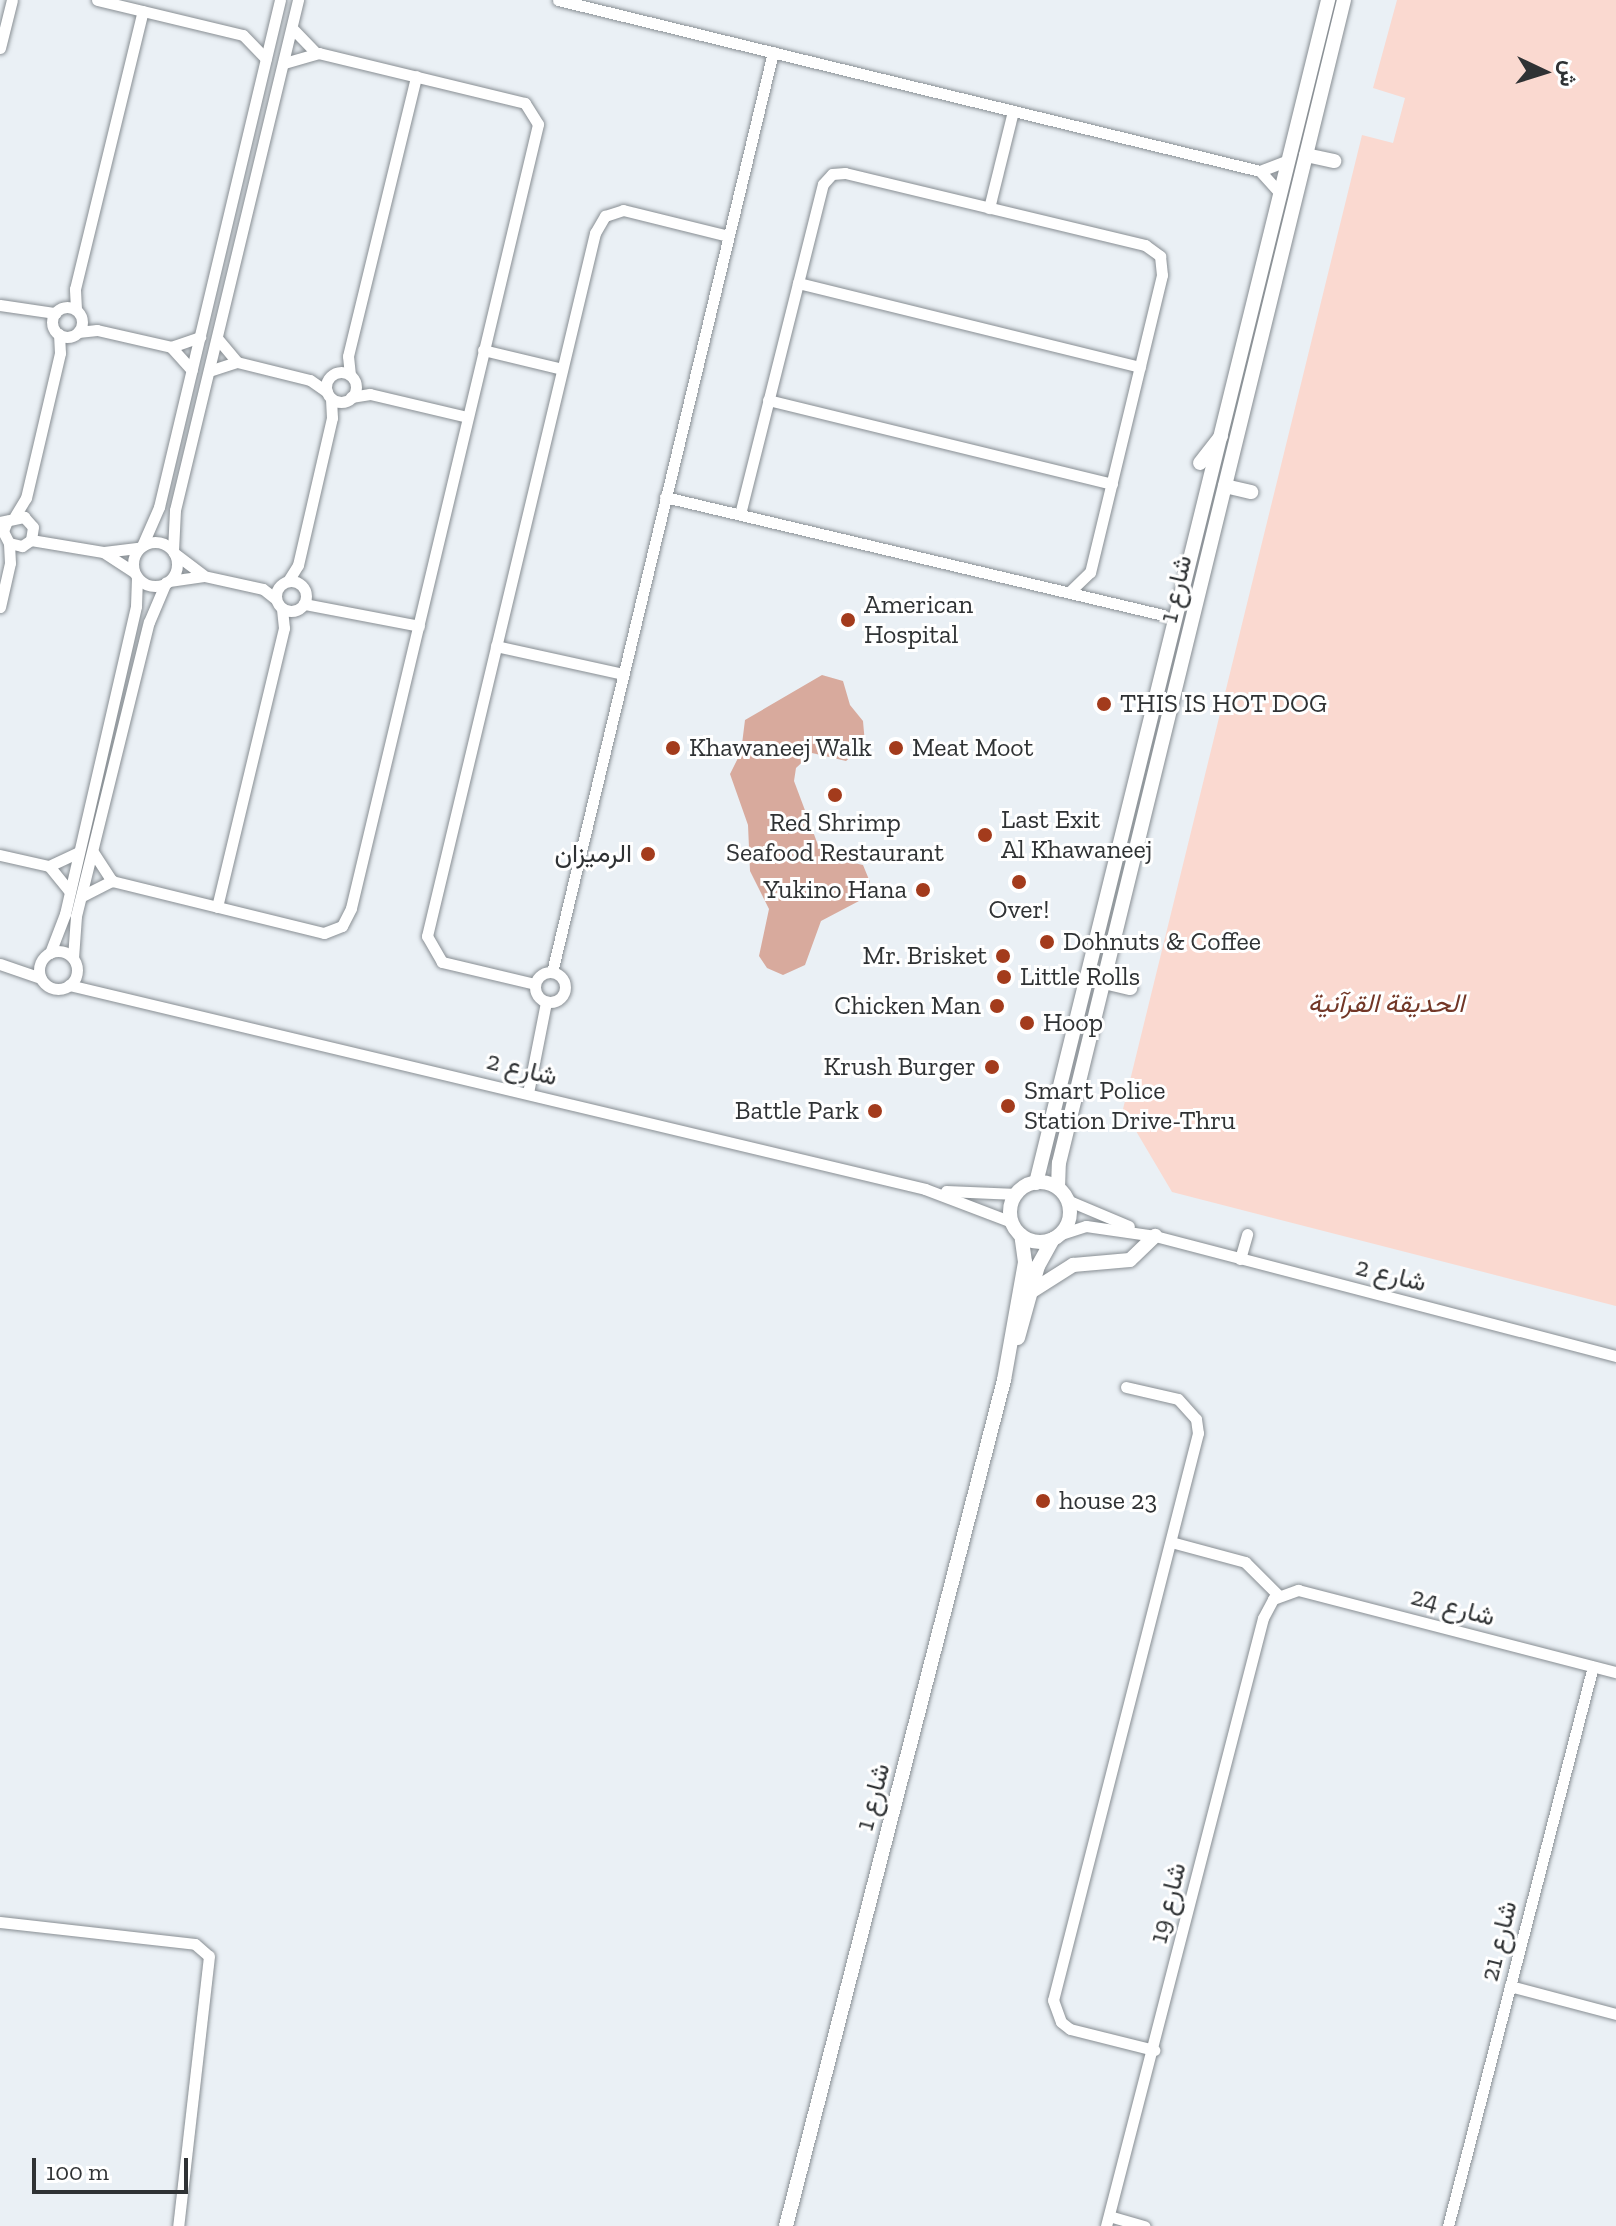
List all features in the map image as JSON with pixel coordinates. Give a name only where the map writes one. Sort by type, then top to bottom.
[{"type":"street","points":[[0,48],[12,0]]},
{"type":"street","points":[[97,0],[243,35],[266,59]]},
{"type":"street","points":[[5,965],[41,978],[56,988],[69,985],[75,962],[71,940],[79,852],[136,606],[140,547],[156,517],[280,0]]},
{"type":"street","points":[[41,978],[46,956],[93,851],[149,622],[176,568],[173,520],[298,0]]},
{"type":"street","points":[[558,0],[1260,171],[1280,193]]},
{"type":"street","name":"شارع 1","points":[[1036,1183],[1328,0]]},
{"type":"street","name":"شارع 1","points":[[1063,1194],[1059,1163],[1344,0]]},
{"type":"street","points":[[0,607],[10,563],[12,527],[26,498],[143,11]]},
{"type":"street","points":[[243,35],[274,24]]},
{"type":"street","points":[[292,28],[315,52]]},
{"type":"street","points":[[76,894],[112,881],[324,933],[348,918],[537,116],[525,103],[315,52],[283,63]]},
{"type":"street","points":[[552,972],[773,52]]},
{"type":"street","points":[[332,418],[348,399],[352,379],[348,356],[416,76]]},
{"type":"street","points":[[989,208],[1013,111]]},
{"type":"street","points":[[1306,155],[1334,161]]},
{"type":"street","points":[[1260,171],[1288,160]]},
{"type":"street","points":[[740,514],[823,184],[832,174],[845,173],[1156,251],[1163,269],[1090,572],[1069,592]]},
{"type":"street","points":[[535,984],[442,962],[427,936],[595,233],[605,216],[623,210],[728,236]]},
{"type":"street","points":[[798,283],[1140,367]]},
{"type":"street","points":[[0,305],[171,347],[200,337]]},
{"type":"street","points":[[217,338],[237,362]]},
{"type":"street","points":[[171,347],[192,370]]},
{"type":"street","points":[[483,350],[562,369]]},
{"type":"street","points":[[284,628],[279,604],[293,585],[298,565],[332,418],[329,395],[333,375],[348,356]]},
{"type":"street","points":[[209,371],[237,362],[310,380],[329,395],[348,399],[370,394],[467,417]]},
{"type":"street","points":[[310,380],[333,375],[352,379],[370,394]]},
{"type":"street","points":[[768,400],[1112,484]]},
{"type":"street","points":[[1200,463],[1221,436]]},
{"type":"street","points":[[1225,486],[1251,492]]},
{"type":"street","points":[[665,497],[1163,615]]},
{"type":"street","points":[[12,527],[103,552],[151,585],[204,576],[263,589],[293,585],[324,604],[419,626]]},
{"type":"street","points":[[12,527],[26,543]]},
{"type":"street","points":[[12,527],[26,543]]},
{"type":"street","points":[[10,563],[26,543],[50,539]]},
{"type":"street","points":[[103,552],[159,542],[204,576]]},
{"type":"street","points":[[1090,572],[1100,599]]},
{"type":"street","points":[[293,585],[299,608]]},
{"type":"street","points":[[263,589],[279,604],[299,608],[324,604]]},
{"type":"street","points":[[217,907],[284,628],[299,608]]},
{"type":"street","points":[[496,646],[623,674]]},
{"type":"street","points":[[93,851],[112,881]]},
{"type":"street","points":[[49,866],[79,852]]},
{"type":"street","points":[[0,855],[49,866],[76,894]]},
{"type":"street","points":[[5,965],[64,952],[101,990]]},
{"type":"street","points":[[552,972],[560,977],[564,990],[559,999],[546,1002],[537,996],[535,984],[541,975],[552,972]]},
{"type":"street","points":[[1104,982],[1130,988]]},
{"type":"street","name":"شارع 2","points":[[69,985],[101,990],[933,1191],[1012,1222]]},
{"type":"street","points":[[524,1092],[546,1002]]},
{"type":"street","points":[[1036,1183],[1063,1194],[1069,1218],[1057,1237],[1033,1241],[1021,1235],[1012,1222],[1017,1194],[1036,1183]]},
{"type":"street","name":"شارع 2","points":[[933,1191],[1017,1194]]},
{"type":"street","name":"شارع 2","points":[[1063,1194],[1155,1236]]},
{"type":"street","name":"شارع 2","points":[[1057,1237],[1086,1226],[1155,1236],[1616,1356]]},
{"type":"street","points":[[1240,1259],[1247,1234]]},
{"type":"street","name":"شارع 1","points":[[1004,1380],[1025,1262],[1021,1235]]},
{"type":"street","points":[[1031,1292],[1073,1265],[1130,1260],[1155,1236]]},
{"type":"street","name":"شارع 1","points":[[786,2226],[1004,1380],[1031,1292],[1057,1237]]},
{"type":"street","points":[[1126,1387],[1178,1399],[1196,1419],[1196,1447],[1053,2000],[1055,2012],[1070,2029],[1154,2050]]},
{"type":"street","points":[[1171,1542],[1245,1562],[1278,1595]]},
{"type":"street","name":"شارع 24","points":[[1278,1595],[1298,1590],[1616,1672]]},
{"type":"street","name":"شارع 19","points":[[1108,2221],[1263,1618],[1278,1595]]},
{"type":"street","name":"شارع 21","points":[[1448,2226],[1593,1666]]},
{"type":"street","points":[[0,1922],[195,1944],[209,1956],[178,2226]]},
{"type":"street","points":[[1510,1986],[1616,2014]]},
{"type":"street","points":[[1108,2221],[1145,2226]]},
{"type":"green space","name":"الحديقة القرآنية","points":[[1397,0],[1616,0],[1616,1306],[1172,1192],[1123,1109],[1362,135],[1393,143],[1405,98],[1373,88]]},
{"type":"shaded area","points":[[822,675],[843,681],[850,705],[863,721],[865,744],[846,761],[812,753],[796,768],[794,781],[818,845],[833,858],[863,865],[870,882],[859,901],[821,921],[805,965],[783,975],[767,968],[759,956],[769,909],[750,871],[748,825],[730,774],[741,752],[745,720]]},
{"type":"place","name":"American Hospital","points":[[848,620]]},
{"type":"place","name":"THIS IS HOT DOG","points":[[1104,704]]},
{"type":"place","name":"Khawaneej Walk","points":[[673,748]]},
{"type":"place","name":"Meat Moot","points":[[896,748]]},
{"type":"place","name":"Red Shrimp Seafood Restaurant","points":[[835,795]]},
{"type":"place","name":"Last Exit Al Khawaneej","points":[[985,835]]},
{"type":"place","name":"الرميزان","points":[[648,854]]},
{"type":"place","name":"Over!","points":[[1019,882]]},
{"type":"place","name":"Yukino Hana","points":[[923,890]]},
{"type":"place","name":"Dohnuts & Coffee","points":[[1047,942]]},
{"type":"place","name":"Mr. Brisket","points":[[1003,956]]},
{"type":"place","name":"Little Rolls","points":[[1004,977]]},
{"type":"place","name":"Chicken Man","points":[[997,1006]]},
{"type":"place","name":"Hoop","points":[[1027,1023]]},
{"type":"place","name":"Krush Burger","points":[[992,1067]]},
{"type":"place","name":"Smart Police Station Drive-Thru","points":[[1008,1106]]},
{"type":"place","name":"Battle Park","points":[[875,1111]]},
{"type":"place","name":"house 23","points":[[1043,1501]]}]
